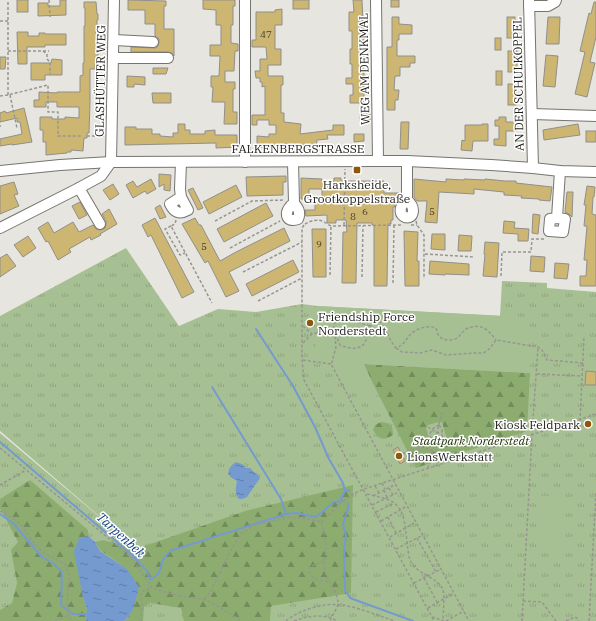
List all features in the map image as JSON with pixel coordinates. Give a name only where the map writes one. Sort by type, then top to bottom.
[{"type":"street","name":"GLASHÜTTER WEG","points":[[111,162],[114,0]]},
{"type":"street","points":[[245,0],[245,162]]},
{"type":"street","name":"WEG AM DENKMAL","points":[[376,0],[378,161]]},
{"type":"street","points":[[529,3],[548,6],[556,2],[556,0]]},
{"type":"street","name":"AN DER SCHULKOPPEL","points":[[529,3],[533,168]]},
{"type":"street","points":[[114,40],[153,42]]},
{"type":"street","points":[[113,58],[168,58]]},
{"type":"street","points":[[532,114],[596,116]]},
{"type":"street","points":[[407,161],[407,200]]},
{"type":"street","name":"FALKENBERGSTRASSE","points":[[0,171],[53,165],[111,162],[407,161],[596,172]]},
{"type":"street","points":[[0,228],[101,176],[111,162]]},
{"type":"street","points":[[177,212],[188,210],[181,197],[181,162]]},
{"type":"street","points":[[293,162],[294,201],[299,209],[302,220],[292,220],[288,217],[286,212],[294,201]]},
{"type":"street","points":[[557,218],[560,171]]},
{"type":"street","points":[[79,188],[100,224]]},
{"type":"street","points":[[557,218],[564,219],[563,232],[549,231],[550,219],[557,218]]},
{"type":"path","points":[[8,0],[9,95],[17,128]]},
{"type":"path","points":[[49,0],[50,17]]},
{"type":"path","points":[[0,21],[8,21]]},
{"type":"path","points":[[8,51],[49,51]]},
{"type":"path","points":[[43,51],[47,54],[47,59],[50,62],[50,74]]},
{"type":"path","points":[[0,96],[48,85],[48,112],[58,112],[58,136],[81,136]]},
{"type":"path","points":[[87,136],[112,136]]},
{"type":"path","points":[[344,226],[345,161]]},
{"type":"path","points":[[215,220],[252,201],[294,201]]},
{"type":"path","points":[[177,212],[174,224],[165,229],[180,256],[185,253]]},
{"type":"path","points":[[230,248],[288,217]]},
{"type":"path","points":[[424,279],[424,235],[417,225],[331,226],[322,221],[307,222],[302,220],[302,360],[304,380],[367,494],[434,621]]},
{"type":"path","points":[[393,283],[394,225]]},
{"type":"path","points":[[171,226],[212,303]]},
{"type":"path","points":[[330,275],[331,226]]},
{"type":"path","points":[[362,277],[363,226]]},
{"type":"path","points":[[501,276],[502,252],[531,252],[532,239],[544,239],[549,231]]},
{"type":"path","points":[[243,272],[302,242]]},
{"type":"path","points":[[425,254],[475,257]]},
{"type":"path","points":[[258,301],[302,278]]},
{"type":"path","points":[[302,343],[312,334],[316,333],[337,337],[340,345],[343,347],[350,349],[357,347],[365,343],[370,326],[373,320],[377,319],[382,323],[392,344],[402,352],[420,353],[432,350],[446,355],[483,353],[487,352],[496,340]]},
{"type":"path","points":[[370,326],[352,320],[336,322],[334,325],[336,346],[331,364],[469,621]]},
{"type":"path","points":[[302,326],[312,334]]},
{"type":"path","points":[[396,348],[405,343],[411,334],[422,328],[431,326],[436,328],[442,339],[452,340],[458,338],[467,328],[480,326],[496,340],[538,347],[542,350],[548,360],[583,363]]},
{"type":"path","points":[[580,420],[584,336]]},
{"type":"path","points":[[522,621],[538,347]]},
{"type":"path","points":[[302,360],[331,364]]},
{"type":"path","points":[[537,374],[582,376]]},
{"type":"path","points":[[428,468],[442,412]]},
{"type":"path","points":[[321,522],[342,502],[353,494],[364,489],[596,414]]},
{"type":"path","points":[[434,444],[430,438],[430,432],[434,427],[439,425]]},
{"type":"path","points":[[434,444],[439,442],[443,435],[439,425]]},
{"type":"path","points":[[428,428],[437,433],[442,432]]},
{"type":"path","points":[[430,438],[436,436],[450,444]]},
{"type":"path","points":[[402,454],[422,447],[432,451]]},
{"type":"path","points":[[0,448],[125,552],[134,562],[152,588]]},
{"type":"path","points":[[0,485],[26,470]]},
{"type":"path","points":[[382,483],[386,498]]},
{"type":"path","points":[[373,496],[396,484]]},
{"type":"path","points":[[375,486],[379,493]]},
{"type":"path","points":[[389,488],[393,495]]},
{"type":"path","points":[[372,505],[400,492]]},
{"type":"path","points":[[589,621],[596,492]]},
{"type":"path","points":[[367,494],[386,498],[394,503],[403,514],[407,543],[412,562],[421,572],[438,583],[442,588],[444,599],[444,621]]},
{"type":"path","points":[[376,512],[394,503]]},
{"type":"path","points":[[381,521],[407,506]]},
{"type":"path","points":[[0,510],[23,527],[33,542],[44,553],[65,564],[69,575],[67,611],[68,616],[72,621]]},
{"type":"path","points":[[203,599],[211,591],[231,550],[242,533],[255,525],[289,517],[321,522]]},
{"type":"path","points":[[388,517],[396,533]]},
{"type":"path","points":[[321,522],[326,544],[324,561],[325,573],[331,582],[337,597],[338,605],[330,621]]},
{"type":"path","points":[[389,537],[416,522]]},
{"type":"path","points":[[396,549],[423,535]]},
{"type":"path","points":[[417,538],[436,572]]},
{"type":"path","points":[[324,561],[309,567],[311,575],[313,578],[331,582]]},
{"type":"path","points":[[414,583],[441,569]]},
{"type":"path","points":[[424,578],[437,602]]},
{"type":"path","points":[[141,621],[141,592],[152,588],[171,594],[203,599],[242,621]]},
{"type":"path","points":[[427,608],[454,593]]},
{"type":"path","points":[[524,601],[542,602],[556,621]]},
{"type":"path","points":[[286,621],[291,616],[324,605],[346,605],[395,621]]},
{"type":"path","points":[[432,617],[444,621],[464,611]]},
{"type":"path","points":[[55,621],[68,616]]},
{"type":"path","points":[[294,621],[315,616],[323,616],[337,621]]},
{"type":"path","points":[[566,621],[575,617],[578,621]]},
{"type":"green space","name":"Stadtpark Norderstedt","points":[[126,248],[179,326],[218,309],[256,312],[302,304],[500,316],[502,281],[547,283],[547,288],[596,292],[596,621],[0,621],[0,433],[127,540],[0,431],[0,316]]},
{"type":"green space","points":[[317,306],[525,317],[523,353],[531,353],[530,373],[364,364],[378,395],[366,401],[355,381],[345,386],[333,363],[314,362]]},
{"type":"green space","points":[[363,364],[530,373],[527,431],[416,468]],"holes":[[[440,422],[442,423],[447,440],[445,443],[428,425]]]},
{"type":"green space","points":[[381,422],[390,425],[393,435],[384,439],[377,436],[373,430],[375,425]]},
{"type":"green space","points":[[440,422],[442,423],[447,440],[445,443],[433,447],[426,428],[428,425]]},
{"type":"green space","points":[[30,480],[88,530],[88,536],[79,539],[83,597],[87,609],[86,621],[0,621],[0,610],[12,603],[17,583],[11,550],[18,542],[0,508],[0,499]]},
{"type":"green space","points":[[392,482],[399,495],[376,507],[368,492],[370,489]]},
{"type":"green space","points":[[353,485],[351,593],[271,606],[270,621],[184,621],[181,608],[150,603],[144,607],[143,621],[124,621],[128,618],[127,569],[100,550],[95,542],[103,540],[136,549],[245,511]]},
{"type":"green space","points":[[541,496],[566,497],[563,548],[539,547]]},
{"type":"water","points":[[236,462],[242,464],[246,468],[250,468],[260,478],[247,497],[242,499],[239,499],[236,495],[237,481],[228,474],[230,467]]},
{"type":"water","points":[[88,536],[95,542],[100,551],[127,569],[139,587],[136,601],[130,614],[124,621],[86,621],[87,609],[83,597],[74,552],[79,538]]},
{"type":"building","points":[[17,0],[28,0],[28,12],[17,12]]},
{"type":"building","points":[[60,0],[66,0],[66,15],[38,16],[38,3],[48,3],[48,6],[60,6]]},
{"type":"building","points":[[128,0],[166,1],[166,6],[164,6],[164,29],[174,29],[174,56],[172,53],[168,52],[131,52],[131,47],[156,48],[158,46],[159,39],[155,36],[155,24],[145,24],[145,10],[128,10]]},
{"type":"building","points":[[203,0],[235,0],[235,6],[233,6],[233,25],[231,25],[231,43],[238,44],[238,51],[235,51],[234,71],[225,71],[225,82],[235,82],[235,89],[233,89],[233,112],[237,112],[237,124],[224,124],[225,102],[212,102],[213,87],[211,87],[211,76],[219,76],[220,56],[210,56],[210,45],[221,45],[221,25],[216,25],[216,10],[203,9]]},
{"type":"building","points":[[293,0],[309,0],[309,9],[293,9]]},
{"type":"building","points":[[353,0],[362,0],[364,103],[350,103],[350,95],[353,95],[353,84],[346,84],[346,78],[352,78],[350,49],[352,49],[352,31],[349,31],[349,12],[354,12]]},
{"type":"building","points":[[391,0],[399,0],[399,7],[391,7]]},
{"type":"building","points":[[84,2],[96,2],[98,14],[96,26],[96,51],[98,51],[98,57],[96,57],[95,69],[90,69],[89,133],[87,133],[87,138],[84,138],[83,151],[71,150],[71,152],[67,153],[46,155],[46,142],[43,142],[43,130],[40,130],[40,117],[52,117],[52,119],[65,119],[65,117],[79,118],[79,107],[57,107],[57,102],[46,102],[46,107],[34,107],[34,100],[39,100],[39,92],[80,92],[80,76],[83,75],[84,63]]},
{"type":"building","points":[[594,2],[596,2],[596,37],[590,62],[595,63],[587,97],[575,94],[585,52],[580,51],[589,13],[591,14]]},
{"type":"building","points":[[282,9],[282,25],[275,25],[275,49],[281,49],[281,65],[268,65],[268,76],[283,76],[283,85],[281,85],[281,113],[284,113],[284,122],[301,124],[300,134],[333,130],[333,125],[344,125],[344,135],[327,135],[328,139],[317,140],[316,148],[284,144],[284,148],[257,147],[257,136],[269,137],[269,134],[276,134],[276,125],[269,125],[269,120],[257,120],[257,125],[252,125],[252,115],[265,115],[265,86],[262,87],[260,78],[256,78],[255,71],[260,71],[260,59],[267,59],[266,47],[252,47],[252,40],[256,40],[256,12],[275,12],[275,10]]},
{"type":"building","points":[[392,17],[399,17],[399,24],[412,25],[412,34],[399,34],[399,40],[397,40],[397,56],[415,56],[415,63],[410,63],[410,67],[400,67],[400,76],[395,76],[394,90],[399,90],[398,100],[395,100],[395,110],[387,110],[387,47],[392,47]]},
{"type":"building","points":[[507,17],[515,17],[515,38],[507,38]]},
{"type":"building","points":[[548,17],[560,17],[559,44],[546,44]]},
{"type":"building","points":[[17,32],[28,32],[28,36],[39,36],[39,33],[66,34],[66,45],[27,47],[27,64],[18,64]]},
{"type":"building","points":[[495,38],[501,38],[501,50],[495,50]]},
{"type":"building","points":[[508,51],[517,51],[517,72],[508,72]]},
{"type":"building","points":[[546,55],[558,56],[555,87],[543,86]]},
{"type":"building","points":[[0,57],[6,57],[5,69],[0,69]]},
{"type":"building","points":[[52,59],[62,60],[62,75],[45,75],[45,80],[31,80],[31,63],[51,63]]},
{"type":"building","points":[[153,68],[168,68],[166,74],[153,74]]},
{"type":"building","points":[[496,71],[502,71],[502,85],[496,85]]},
{"type":"building","points":[[127,76],[145,77],[145,85],[134,84],[134,87],[127,87]]},
{"type":"building","points":[[508,84],[516,84],[516,105],[508,105]]},
{"type":"building","points":[[152,93],[171,93],[171,103],[153,103]]},
{"type":"building","points":[[24,108],[32,142],[0,146],[0,139],[22,134],[20,122],[17,122],[17,118],[0,122],[0,113],[5,111],[6,113]]},
{"type":"building","points":[[360,114],[370,114],[370,120],[360,120]]},
{"type":"building","points":[[499,117],[506,117],[506,122],[517,122],[517,131],[506,131],[506,146],[494,145],[494,139],[499,139],[499,126],[495,126],[495,120],[499,120]]},
{"type":"building","points":[[401,122],[409,122],[408,149],[400,149]]},
{"type":"building","points":[[178,124],[185,124],[185,130],[190,130],[190,134],[205,134],[205,131],[215,130],[215,135],[237,135],[237,147],[216,148],[216,143],[125,145],[125,127],[152,129],[152,134],[173,137],[173,133],[178,133]]},
{"type":"building","points":[[488,124],[488,141],[473,141],[472,151],[461,150],[462,140],[465,141],[465,125]]},
{"type":"building","points":[[578,124],[580,135],[544,140],[543,130]]},
{"type":"building","points":[[586,131],[596,131],[596,142],[586,142]]},
{"type":"building","points":[[354,134],[364,134],[364,141],[354,142]]},
{"type":"building","points":[[159,174],[171,175],[170,191],[164,190],[164,184],[159,187]]},
{"type":"building","points":[[286,176],[286,182],[283,182],[283,195],[247,196],[246,177]]},
{"type":"building","points":[[301,178],[322,179],[322,181],[334,181],[334,178],[341,178],[341,181],[384,181],[384,193],[399,193],[399,199],[395,199],[395,207],[393,207],[393,220],[391,220],[391,224],[388,224],[387,286],[374,286],[374,225],[372,225],[372,223],[357,223],[356,283],[342,283],[343,232],[347,232],[346,220],[336,220],[336,223],[327,223],[327,215],[306,216],[305,210],[315,210],[315,202],[322,202],[322,189],[309,189],[309,199],[301,199]]},
{"type":"building","points":[[151,179],[156,189],[147,194],[145,191],[133,198],[126,185],[133,181],[137,187]]},
{"type":"building","points":[[414,179],[446,182],[446,179],[485,179],[516,181],[516,183],[552,187],[550,201],[521,198],[522,196],[504,195],[504,192],[474,189],[474,194],[439,192],[437,223],[425,222],[427,201],[417,201],[414,197]]},
{"type":"building","points":[[14,182],[18,194],[14,195],[19,206],[0,214],[0,186]]},
{"type":"building","points":[[113,184],[119,194],[110,200],[103,190]]},
{"type":"building","points":[[236,185],[242,197],[209,214],[203,202]]},
{"type":"building","points":[[587,186],[595,187],[592,214],[596,215],[596,286],[580,286],[580,276],[586,276],[587,260],[584,260],[587,226],[584,226],[586,205],[584,205]]},
{"type":"building","points":[[193,188],[203,208],[198,210],[188,190]]},
{"type":"building","points":[[567,192],[573,192],[572,217],[565,212]]},
{"type":"building","points":[[80,202],[87,215],[79,219],[72,206]]},
{"type":"building","points":[[266,203],[273,216],[224,242],[217,229]]},
{"type":"building","points":[[160,205],[166,217],[160,219],[155,208]]},
{"type":"building","points":[[109,209],[117,224],[100,234],[101,235],[91,240],[90,237],[69,249],[71,252],[58,260],[48,241],[46,242],[38,228],[48,222],[54,233],[73,222],[79,232],[93,225],[96,229],[100,230],[105,228],[106,224],[102,214]]},
{"type":"building","points":[[533,214],[540,215],[538,234],[532,233]]},
{"type":"building","points":[[155,218],[194,292],[182,298],[151,235],[148,237],[142,225]]},
{"type":"building","points":[[195,218],[199,225],[201,225],[220,261],[284,228],[290,241],[229,272],[239,291],[226,297],[208,261],[205,263],[182,224]]},
{"type":"building","points":[[504,221],[515,222],[514,228],[529,229],[528,241],[518,241],[518,234],[503,233]]},
{"type":"building","points":[[312,229],[326,229],[326,277],[313,277]]},
{"type":"building","points":[[404,231],[418,232],[417,261],[419,261],[419,286],[405,286]]},
{"type":"building","points":[[432,234],[445,234],[445,250],[431,249]]},
{"type":"building","points":[[459,235],[472,236],[471,251],[458,251]]},
{"type":"building","points":[[28,236],[36,248],[23,257],[14,245]]},
{"type":"building","points":[[485,242],[499,243],[497,277],[483,276]]},
{"type":"building","points":[[7,254],[16,266],[0,277],[0,258]]},
{"type":"building","points":[[531,256],[545,257],[544,272],[530,271]]},
{"type":"building","points":[[293,260],[299,272],[252,296],[246,284]]},
{"type":"building","points":[[430,261],[469,264],[469,275],[429,274]]},
{"type":"building","points":[[555,263],[569,264],[567,279],[554,278]]},
{"type":"building","points":[[586,371],[596,372],[596,385],[585,385]]},
{"type":"building","points":[[398,447],[405,461],[400,464],[393,450]]},
{"type":"waterway","points":[[256,329],[293,386],[315,427],[329,459],[343,483],[345,491],[349,490]]},
{"type":"waterway","points":[[212,387],[281,499],[286,514]]},
{"type":"waterway","name":"Tarpenbek","points":[[0,442],[132,555],[147,571],[150,580],[158,574],[162,561],[170,551],[286,514],[296,513],[316,517],[333,502],[343,501]]},
{"type":"waterway","points":[[342,500],[341,498],[345,491]]},
{"type":"waterway","name":"Tarpenbek","points":[[348,504],[348,509],[343,524],[346,536],[344,548],[345,590],[350,598],[413,621]]},
{"type":"waterway","points":[[0,514],[13,523],[41,556],[54,564],[62,572],[61,605],[73,614],[87,614]]},
{"type":"place","name":"Harksheide, Grootkoppelstraße","points":[[357,170]]},
{"type":"place","name":"Friendship Force Norderstedt","points":[[310,323]]},
{"type":"place","name":"Kiosk Feldpark","points":[[588,424]]},
{"type":"place","name":"LionsWerkstatt","points":[[399,456]]}]
